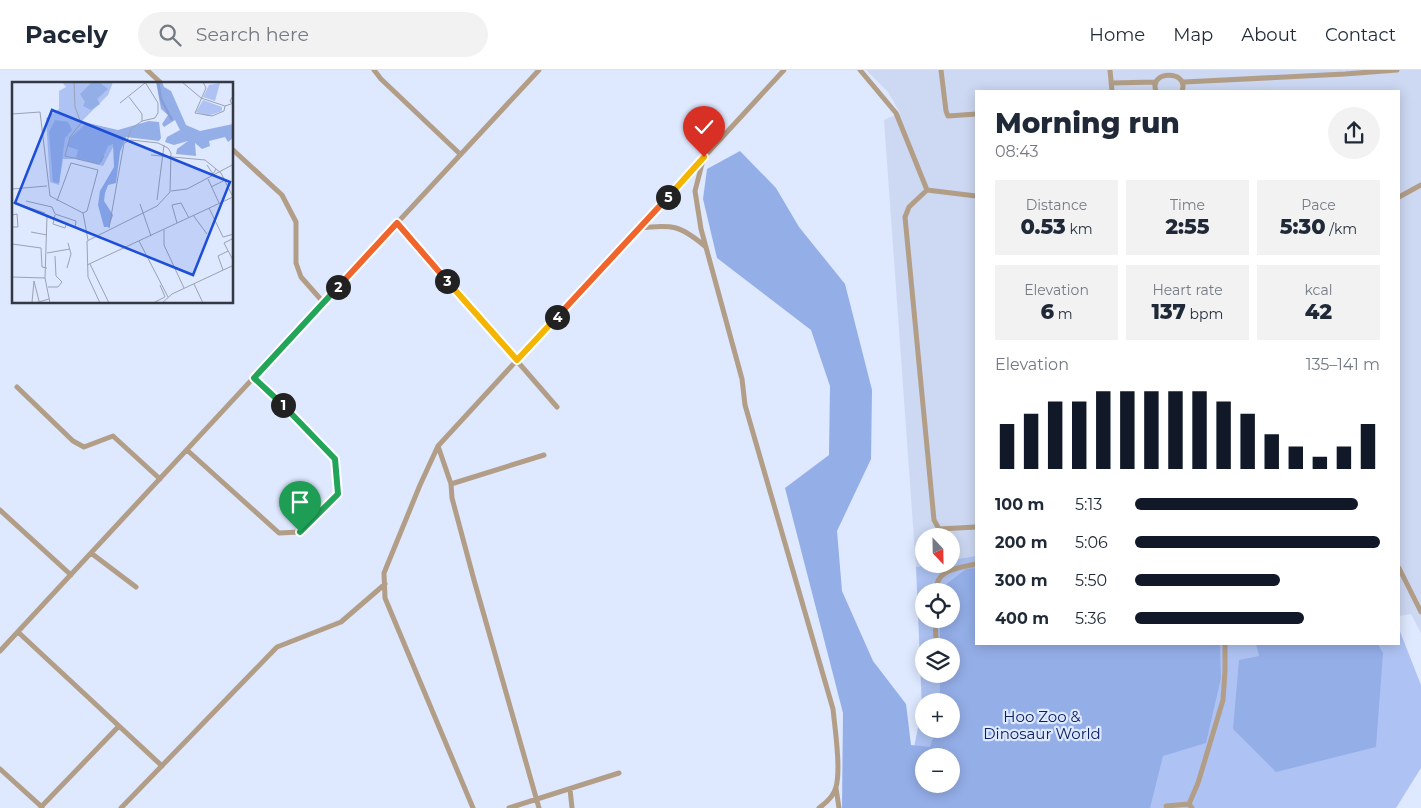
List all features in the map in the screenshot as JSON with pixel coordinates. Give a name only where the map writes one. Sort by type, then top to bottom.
[{"type":"lane","points":[[147,70],[160,82]]},
{"type":"lane","points":[[374,70],[381,79],[460,154]]},
{"type":"lane","points":[[0,651],[538,70]]},
{"type":"lane","points":[[473,808],[385,598],[384,573],[395,544],[438,446],[784,70]]},
{"type":"lane","points":[[860,70],[896,113],[927,190]]},
{"type":"lane","points":[[941,70],[948,116],[975,114]]},
{"type":"lane","points":[[1110,70],[1112,90]]},
{"type":"lane","points":[[1156,90],[1155,82],[1159,75],[1166,70],[1175,72],[1182,78],[1184,82],[1182,90]]},
{"type":"lane","points":[[1184,82],[1397,70]]},
{"type":"lane","points":[[1111,83],[1155,82]]},
{"type":"lane","points":[[234,151],[282,195],[296,222],[296,263],[300,277],[324,302]]},
{"type":"lane","points":[[704,157],[695,191],[701,229],[742,379],[745,405],[833,709],[838,759],[836,788],[839,808]]},
{"type":"lane","points":[[1400,196],[1421,185]]},
{"type":"lane","points":[[927,190],[975,196]]},
{"type":"lane","points":[[927,190],[909,207],[905,217],[934,520],[939,529],[975,528]]},
{"type":"lane","points":[[397,223],[556,407]]},
{"type":"lane","points":[[638,228],[666,224],[689,233],[706,248]]},
{"type":"lane","points":[[187,450],[279,533],[300,532],[338,494],[335,459],[254,378]]},
{"type":"lane","points":[[17,386],[73,441],[84,447],[113,436],[160,479]]},
{"type":"lane","points":[[438,446],[451,484],[452,498],[474,580],[539,808]]},
{"type":"lane","points":[[451,484],[544,455]]},
{"type":"lane","points":[[0,510],[71,575]]},
{"type":"lane","points":[[91,553],[136,587]]},
{"type":"lane","points":[[936,583],[940,576],[952,569],[975,564]]},
{"type":"lane","points":[[1400,570],[1421,612]]},
{"type":"lane","points":[[121,808],[277,646],[341,622],[385,584]]},
{"type":"lane","points":[[18,632],[162,766]]},
{"type":"lane","points":[[1166,806],[1190,806],[1223,700],[1225,645]]},
{"type":"lane","points":[[0,768],[42,807],[119,726]]},
{"type":"lane","points":[[509,808],[619,774]]},
{"type":"lane","points":[[820,808],[827,802],[836,788]]},
{"type":"lane","points":[[570,789],[572,808]]},
{"type":"shaded area","points":[[866,70],[1421,70],[1421,633],[1411,614],[1400,616],[1400,90],[975,90],[975,556],[960,559],[960,528],[915,528],[915,553],[884,120],[900,113],[888,92]]},
{"type":"green space","points":[[740,151],[776,188],[799,227],[845,284],[872,390],[871,459],[837,531],[842,591],[873,661],[906,704],[911,745],[930,747],[933,738],[960,738],[960,693],[940,693],[940,683],[960,683],[960,638],[940,638],[940,628],[960,628],[960,583],[948,583],[966,569],[975,568],[975,645],[1220,645],[1221,678],[1206,743],[1163,756],[1150,808],[842,808],[843,713],[785,488],[829,455],[830,386],[811,330],[717,258],[703,199],[707,169]]},
{"type":"green space","name":"Hoo Zoo & Dinosaur World","points":[[975,556],[975,645],[1400,645],[1400,632],[1421,685],[1421,768],[1396,808],[901,808],[916,738],[960,738],[960,693],[921,693],[921,683],[960,683],[960,638],[919,638],[919,628],[960,628],[960,583],[917,583],[916,573],[960,573],[960,559]]},
{"type":"green space","points":[[1256,645],[1379,645],[1383,653],[1376,747],[1276,772],[1233,729],[1239,660],[1259,656]]},
{"type":"route","points":[[300,532],[338,494],[335,459],[254,378],[397,223],[408,238],[517,360],[704,157]]}]
